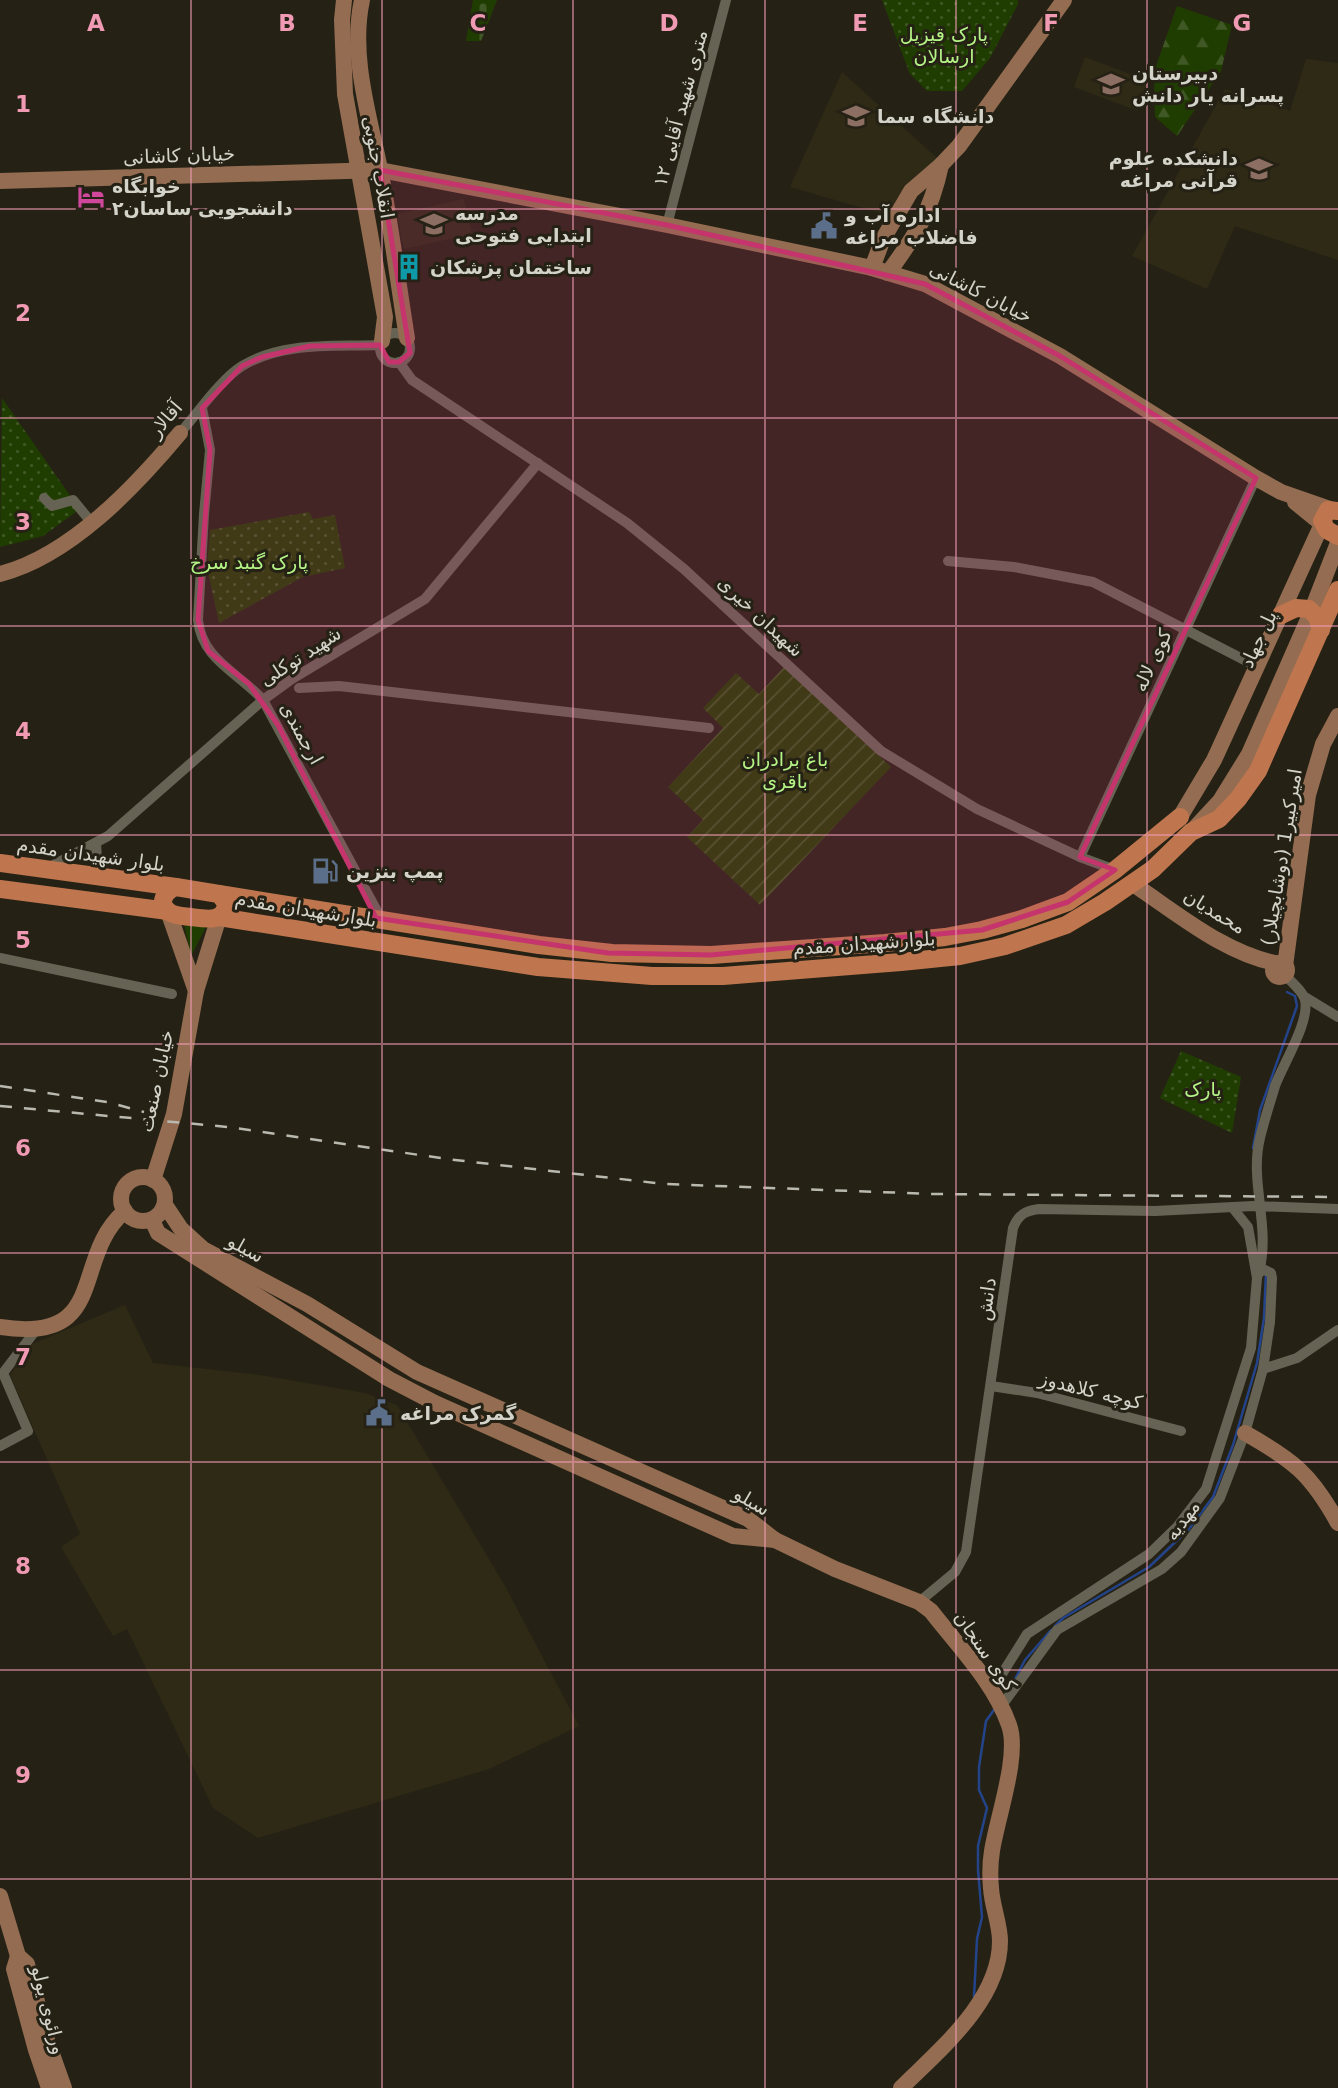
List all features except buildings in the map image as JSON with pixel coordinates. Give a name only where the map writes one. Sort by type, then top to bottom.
[{"type":"main road","points":[[1332,511],[1327,530],[1338,536]]},
{"type":"main road","name":"بلوارشهیدان مقدم","points":[[168,911],[176,915],[209,919],[219,917],[538,967],[591,972],[700,976],[960,956],[1005,946],[1066,925],[1133,884],[1153,869],[1191,832],[1219,819],[1238,799],[1258,771],[1338,590]]},
{"type":"main road","points":[[1289,612],[1309,609],[1317,617],[1321,630]]},
{"type":"main road","name":"بلوارشهیدان مقدم","points":[[219,894],[539,945],[608,953],[711,954],[885,943],[982,930],[1068,902],[1115,870],[1180,817]]},
{"type":"main road","name":"بلوار شهیدان مقدم","points":[[0,863],[219,894]]},
{"type":"main road","points":[[168,911],[163,897],[168,890],[176,887]]},
{"type":"main road","points":[[0,889],[168,911]]},
{"type":"main road","points":[[219,894],[225,899],[226,907],[219,917]]},
{"type":"street","name":"انقلاب جنوبی","points":[[344,0],[342,20],[345,94],[384,317],[381,343]]},
{"type":"street","name":"انقلاب جنوبی","points":[[362,0],[358,18],[364,93],[380,170],[407,338]]},
{"type":"street","name":"۱۲ متری شهید آقایی","points":[[667,225],[726,0]]},
{"type":"street","points":[[872,268],[883,239],[911,191],[942,165],[959,146],[1064,0]]},
{"type":"street","points":[[345,94],[347,98],[354,100],[364,93]]},
{"type":"street","points":[[888,273],[914,239],[933,201],[942,165]]},
{"type":"street","name":"خیابان کاشانی","points":[[0,181],[380,170],[667,225],[872,268],[925,284],[1060,356],[1256,478],[1282,492],[1332,511]]},
{"type":"street","points":[[394,332],[407,338],[410,353],[399,362],[385,359],[380,351],[381,343],[394,332]]},
{"type":"street","name":"آقالار","points":[[0,574],[52,551],[92,523],[149,470],[228,378],[242,366],[262,357],[310,346],[381,343]]},
{"type":"street","name":"شهیدان خیری","points":[[399,362],[412,380],[627,523],[680,565],[881,751],[977,809],[1080,857],[1115,870]]},
{"type":"street","name":"ارجمندی","points":[[202,408],[210,450],[198,620],[200,635],[208,650],[227,669],[249,684],[263,700],[377,912],[376,918]]},
{"type":"street","name":"شهید توکلی","points":[[45,870],[108,836],[263,700],[292,679],[425,599],[538,463]]},
{"type":"street","name":"کوی لاله","points":[[1080,857],[1256,478]]},
{"type":"street","points":[[44,498],[52,506],[73,500],[92,523]]},
{"type":"street","points":[[1180,817],[1214,760],[1258,667],[1289,612],[1332,511]]},
{"type":"street","name":"پل جهاد","points":[[1180,817],[1204,790],[1233,746],[1289,612],[1328,530],[1332,511]]},
{"type":"street","name":"پل جهاد","points":[[1191,832],[1220,801],[1249,754],[1310,615],[1338,543]]},
{"type":"street","points":[[948,561],[1014,567],[1093,582],[1258,667]]},
{"type":"street","points":[[299,688],[340,686],[709,728]]},
{"type":"street","name":"امیرکبیر1 (دوشابچیلار)","points":[[1281,970],[1308,796],[1323,744],[1338,716]]},
{"type":"street","points":[[96,844],[97,857],[106,878]]},
{"type":"street","name":"محمدیان","points":[[1133,884],[1217,940],[1281,970]]},
{"type":"street","name":"خیابان صنعت","points":[[168,911],[196,991]]},
{"type":"street","name":"خیابان صنعت","points":[[153,1180],[174,1114],[196,991],[219,917]]},
{"type":"street","points":[[0,958],[172,994]]},
{"type":"street","points":[[1281,970],[1305,997],[1338,1017]]},
{"type":"street","points":[[998,1702],[1027,1634],[1149,1554],[1177,1527],[1206,1489],[1251,1348],[1265,1231],[1257,1159],[1260,1139],[1275,1086],[1302,1023],[1305,997]]},
{"type":"street","points":[[141,1177],[153,1180],[164,1191],[165,1205],[152,1220],[138,1221],[125,1211],[121,1198],[127,1184],[141,1177]]},
{"type":"street","name":"سیلو","points":[[165,1205],[181,1228],[203,1249],[389,1379],[435,1403],[733,1536],[775,1540]]},
{"type":"street","name":"دانش","points":[[919,1602],[956,1572],[966,1552],[1013,1228],[1017,1218],[1025,1211],[1039,1209],[1155,1211],[1253,1206],[1338,1209]]},
{"type":"street","points":[[1232,1207],[1248,1227],[1258,1275]]},
{"type":"street","points":[[0,1327],[36,1330],[65,1319],[81,1303],[112,1222],[125,1211]]},
{"type":"street","name":"سیلو","points":[[152,1220],[158,1233],[233,1272],[307,1304],[403,1364],[447,1387],[748,1519],[775,1540]]},
{"type":"street","name":"مهدیه","points":[[998,1702],[1057,1630],[1162,1569],[1181,1552],[1220,1498],[1245,1433],[1263,1369],[1270,1322],[1272,1278],[1268,1271],[1258,1275]]},
{"type":"street","points":[[0,1446],[28,1432],[3,1373],[36,1330]]},
{"type":"street","points":[[1263,1369],[1297,1358],[1338,1330]]},
{"type":"street","points":[[389,1379],[403,1364]]},
{"type":"street","name":"کوچه کلاهدوز","points":[[991,1386],[1037,1393],[1181,1431]]},
{"type":"street","points":[[1227,1426],[1245,1433],[1286,1457],[1323,1497],[1338,1523]]},
{"type":"street","name":"کوی سنجان","points":[[775,1540],[835,1569],[919,1602],[931,1611],[998,1702],[1009,1725],[1012,1751],[992,1854],[990,1887],[1000,1940],[997,1962],[988,1986],[966,2022],[901,2088]]},
{"type":"street","points":[[0,1896],[18,1956]]},
{"type":"street","name":"ورائوی یولو","points":[[49,2088],[14,1969],[18,1956],[27,1964],[48,2043],[64,2088]]},
{"type":"highlighted area","points":[[380,170],[667,225],[925,284],[1060,356],[1256,478],[1080,857],[1115,870],[1068,902],[982,930],[711,955],[608,953],[376,918],[278,725],[249,684],[208,651],[198,620],[210,450],[202,408],[242,366],[262,357],[310,346],[380,345],[389,362],[399,362],[410,353]]},
{"type":"shaded area","name":"دبیرستان پسرانه یار دانش","points":[[1085,57],[1148,81],[1138,111],[1074,87]]},
{"type":"shaded area","name":"دانشکده علوم قرآنی مراغه","points":[[1306,59],[1338,63],[1338,260],[1235,226],[1207,289],[1132,256],[1225,89],[1290,111]]},
{"type":"shaded area","name":"دانشگاه سما","points":[[842,72],[938,159],[887,215],[790,187]]},
{"type":"shaded area","name":"مدرسه ابتدایی فتوحی","points":[[464,199],[472,234],[404,249],[397,214]]},
{"type":"shaded area","points":[[125,1305],[153,1363],[260,1375],[365,1393],[397,1405],[505,1586],[579,1726],[489,1769],[258,1838],[213,1808],[127,1629],[113,1636],[61,1547],[80,1534],[10,1375],[32,1344]]},
{"type":"green space","points":[[473,0],[497,0],[481,41],[466,41]]},
{"type":"green space","name":"پارک قیزیل ارسالان","points":[[882,0],[1018,0],[1018,4],[990,58],[962,91],[927,91],[910,74]]},
{"type":"green space","points":[[1177,6],[1232,25],[1221,71],[1177,136],[1155,117],[1154,72]]},
{"type":"green space","points":[[2,398],[73,500],[84,506],[43,536],[0,547]]},
{"type":"green space","name":"پارک گنبد سرخ","points":[[309,512],[313,519],[335,515],[345,568],[303,577],[219,623],[207,568],[210,530]]},
{"type":"green space","name":"باغ برادران باقری","points":[[784,667],[891,767],[760,905],[687,837],[703,820],[668,787],[723,728],[703,708],[736,673],[759,694]]},
{"type":"green space","points":[[184,924],[206,927],[191,956]]},
{"type":"green space","name":"پارک","points":[[1181,1051],[1241,1077],[1232,1133],[1160,1098]]},
{"type":"waterway","points":[[1253,1148],[1260,1110],[1297,1006],[1295,996],[1287,992]]},
{"type":"waterway","points":[[1055,1626],[1063,1618],[1149,1567],[1189,1529],[1213,1497],[1233,1445],[1257,1363],[1264,1318],[1266,1273]]},
{"type":"waterway","points":[[1014,1681],[1025,1660],[1051,1630]]},
{"type":"waterway","points":[[974,1997],[977,1939],[982,1917],[978,1846],[987,1808],[979,1790],[979,1767],[986,1721],[996,1707]]},
{"type":"railway","points":[[0,1086],[107,1102],[144,1112]]},
{"type":"railway","points":[[0,1106],[228,1127],[447,1159],[664,1184],[932,1194],[1338,1197]]},
{"type":"place","name":"دبیرستان پسرانه یار دانش","points":[[1111,84]]},
{"type":"place","name":"دانشگاه سما","points":[[856,116]]},
{"type":"place","name":"دانشکده علوم قرآنی مراغه","points":[[1259,169]]},
{"type":"place","name":"خوابگاه دانشجویی ساسان۲","points":[[91,197]]},
{"type":"place","name":"مدرسه ابتدایی فتوحی","points":[[434,224]]},
{"type":"place","name":"اداره آب و فاضلاب مراغه","points":[[824,226]]},
{"type":"place","name":"ساختمان پزشکان","points":[[409,267]]},
{"type":"place","name":"پمپ بنزین","points":[[325,871]]},
{"type":"place","name":"گمرک مراغه","points":[[379,1413]]}]
